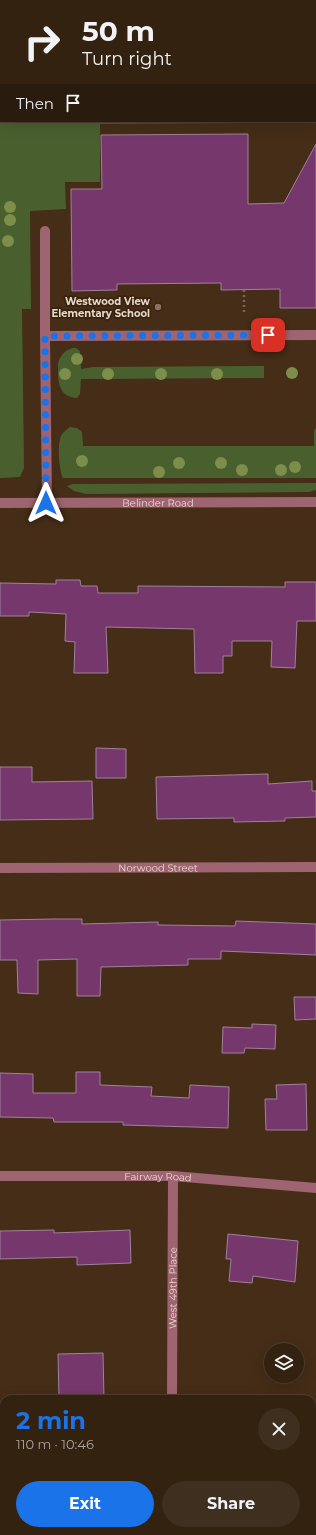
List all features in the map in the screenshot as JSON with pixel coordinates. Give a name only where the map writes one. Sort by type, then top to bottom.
[{"type":"street","points":[[45,231],[46,503]]},
{"type":"street","points":[[45,336],[316,335]]},
{"type":"street","name":"Belinder Road","points":[[0,504],[316,502]]},
{"type":"street","name":"Norwood Street","points":[[0,868],[316,868]]},
{"type":"street","name":"Fairway Road","points":[[0,1176],[173,1176],[316,1188]]},
{"type":"street","name":"West 49th Place","points":[[172,1395],[173,1176]]},
{"type":"path","points":[[244,290],[244,313]]},
{"type":"green space","points":[[0,122],[255,122],[100,124],[100,182],[65,182],[66,209],[30,211],[31,309],[22,309],[24,468],[20,477],[0,478]]},
{"type":"green space","points":[[72,348],[76,348],[80,351],[81,369],[93,367],[264,366],[264,378],[81,379],[80,394],[77,398],[67,395],[61,389],[59,380],[58,362],[64,352]]},
{"type":"green space","points":[[70,427],[77,428],[82,432],[83,446],[314,446],[314,431],[316,428],[316,478],[63,478],[60,464],[59,445],[62,435]]},
{"type":"green space","points":[[316,483],[316,490],[309,492],[86,494],[74,491],[67,486],[73,484]]},
{"type":"building","points":[[248,134],[248,204],[284,203],[316,144],[316,308],[280,308],[280,289],[221,290],[221,283],[117,284],[117,290],[72,291],[71,189],[102,189],[101,135]]},
{"type":"building","points":[[56,580],[80,580],[81,586],[97,586],[98,593],[138,593],[138,586],[285,587],[285,582],[316,582],[316,621],[297,621],[295,668],[271,667],[272,641],[232,641],[232,656],[223,656],[223,673],[195,673],[194,629],[106,627],[108,673],[74,673],[75,642],[65,641],[66,614],[29,612],[29,616],[0,616],[0,583],[56,584]]},
{"type":"building","points":[[96,748],[126,749],[126,778],[96,778]]},
{"type":"building","points":[[0,767],[32,767],[32,782],[92,781],[93,819],[0,820]]},
{"type":"building","points":[[268,774],[268,784],[312,781],[312,791],[316,791],[316,817],[285,818],[285,821],[234,822],[234,818],[157,819],[156,777]]},
{"type":"building","points":[[82,919],[82,924],[158,922],[158,925],[235,926],[236,921],[316,924],[316,955],[221,951],[221,959],[188,959],[188,965],[101,967],[100,996],[77,996],[77,959],[38,960],[38,994],[18,993],[17,960],[0,960],[0,920]]},
{"type":"building","points":[[294,997],[316,997],[316,1019],[295,1020]]},
{"type":"building","points":[[252,1024],[276,1025],[275,1049],[245,1048],[244,1053],[222,1053],[223,1027],[252,1028]]},
{"type":"building","points":[[76,1072],[100,1072],[100,1085],[152,1087],[151,1096],[189,1098],[190,1085],[229,1087],[228,1128],[123,1125],[123,1122],[54,1122],[53,1118],[0,1117],[0,1073],[33,1074],[33,1093],[76,1093]]},
{"type":"building","points":[[306,1084],[307,1130],[266,1130],[265,1099],[277,1099],[276,1085]]},
{"type":"building","points":[[54,1230],[54,1233],[130,1230],[131,1263],[77,1265],[77,1257],[0,1259],[0,1231]]},
{"type":"building","points":[[228,1234],[298,1241],[295,1282],[253,1276],[252,1283],[229,1281],[231,1259],[226,1259]]},
{"type":"building","points":[[103,1353],[104,1395],[59,1395],[58,1354]]},
{"type":"place","name":"Westwood View Elementary School","points":[[158,307]]},
{"type":"route","points":[[46,503],[45,336],[268,335]]}]
